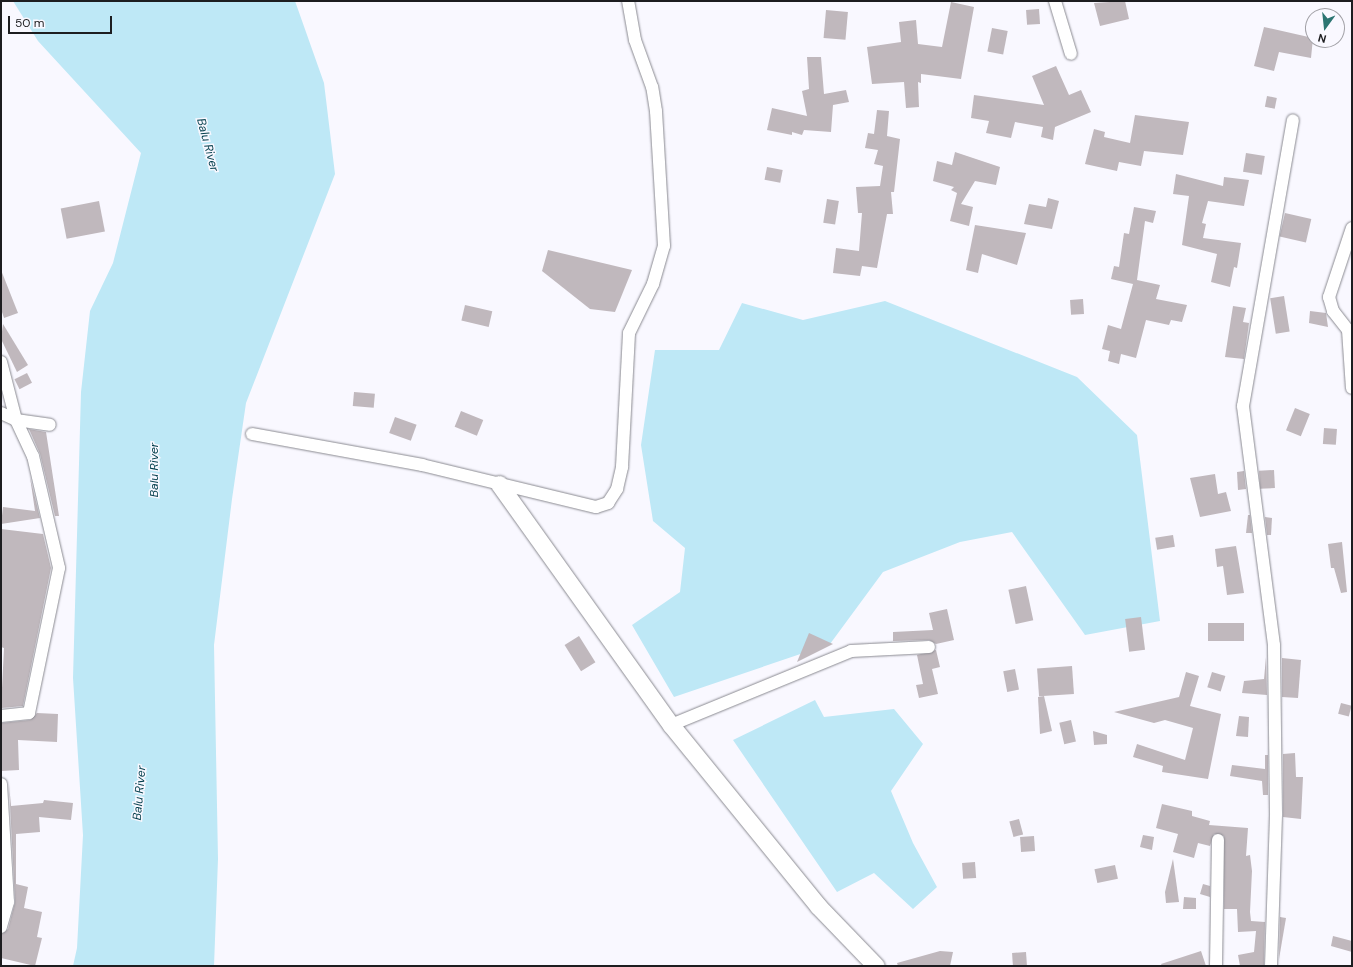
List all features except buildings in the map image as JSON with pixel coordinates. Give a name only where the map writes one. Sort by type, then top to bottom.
[{"type":"street","points":[[252,434],[422,465],[596,507],[608,503],[617,489],[629,333],[653,284],[664,246],[656,111],[652,87],[635,40],[628,1]]},
{"type":"street","points":[[1055,1],[1071,54]]},
{"type":"street","points":[[1271,966],[1276,813],[1274,645],[1243,406],[1293,120]]},
{"type":"street","points":[[1352,228],[1329,297],[1333,311],[1348,330],[1352,388]]},
{"type":"street","points":[[1,362],[16,420],[34,456],[59,568],[29,713],[1,716]]},
{"type":"street","points":[[1,413],[16,420],[50,425]]},
{"type":"street","points":[[499,484],[671,725],[818,906],[876,966]]},
{"type":"street","points":[[671,725],[852,651],[929,647]]},
{"type":"street","points":[[1,784],[8,902],[1,927]]},
{"type":"street","points":[[1216,966],[1218,840]]},
{"type":"water","name":"Balu River","points":[[13,1],[295,1],[324,83],[335,174],[246,403],[232,499],[214,645],[218,859],[214,966],[73,966],[77,948],[83,835],[73,678],[81,392],[90,311],[113,263],[141,153],[38,41]]},
{"type":"water","points":[[885,301],[1077,377],[1137,435],[1160,621],[1085,635],[1012,532],[960,542],[883,572],[830,644],[674,697],[632,625],[680,592],[685,548],[653,521],[641,445],[655,350],[719,350],[742,303],[803,320]]},
{"type":"water","points":[[815,700],[824,717],[894,709],[923,744],[891,791],[913,843],[937,887],[913,909],[874,873],[837,892],[733,740]]}]
